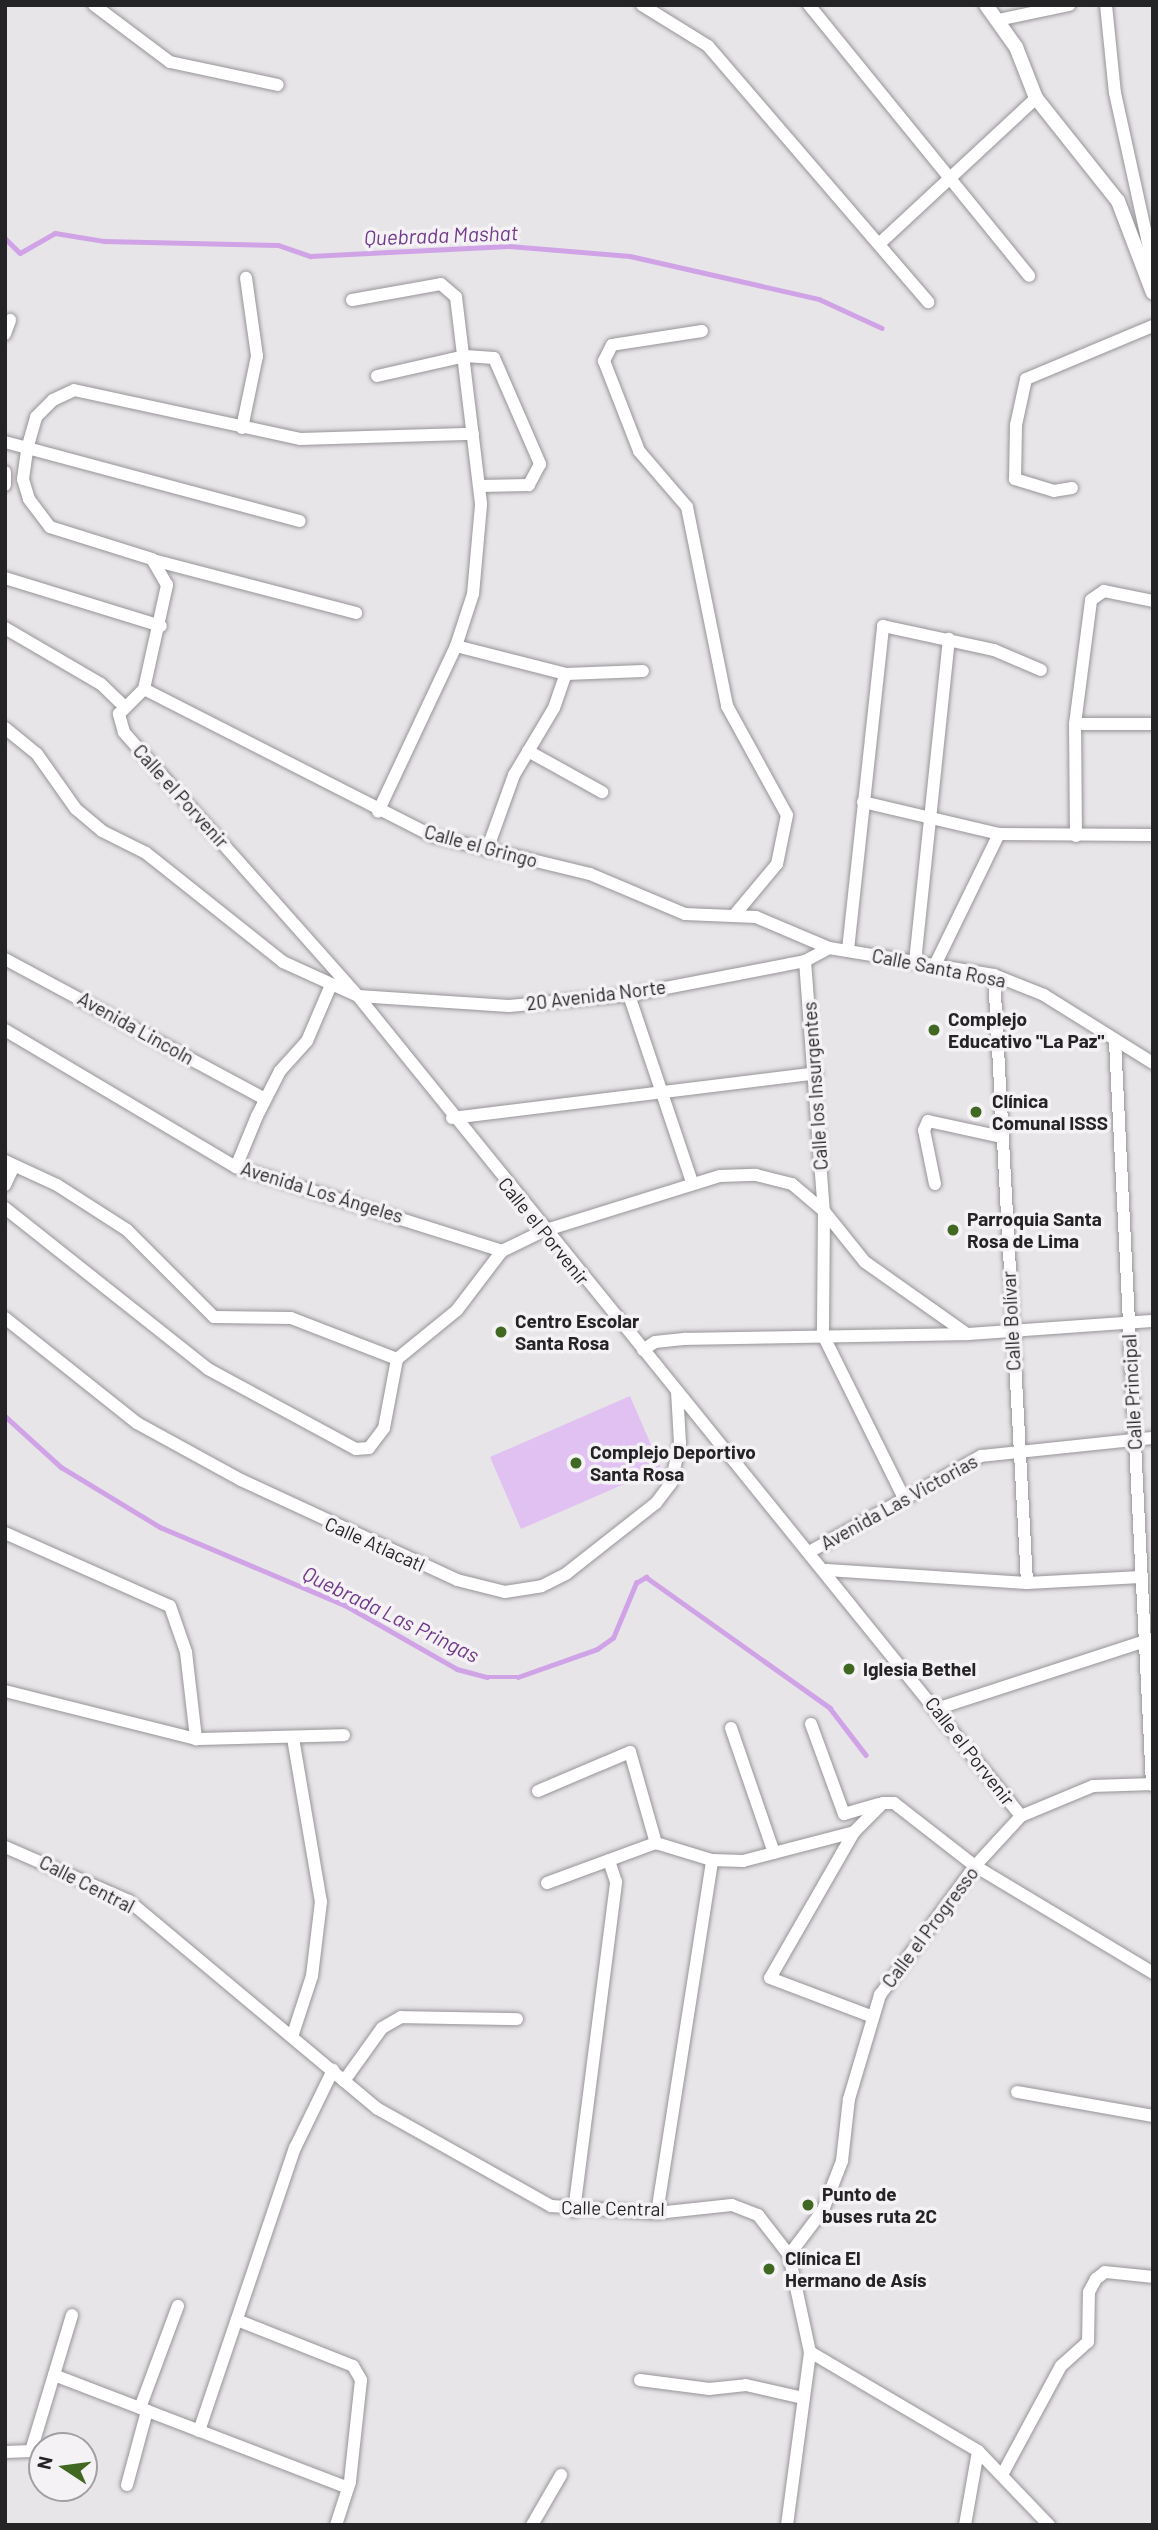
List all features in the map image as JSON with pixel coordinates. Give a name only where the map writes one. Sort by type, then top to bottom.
[{"type":"street","points":[[94,5],[170,62],[278,85]]},
{"type":"street","points":[[642,5],[664,9],[725,64],[928,302]]},
{"type":"street","points":[[809,5],[1029,276]]},
{"type":"street","points":[[986,5],[998,20],[1035,98],[1110,187],[1153,293]]},
{"type":"street","points":[[998,20],[1069,5]]},
{"type":"street","points":[[1106,5],[1115,93],[1151,252],[1148,278]]},
{"type":"street","points":[[879,244],[947,175],[1035,98]]},
{"type":"street","points":[[242,428],[257,356],[246,278]]},
{"type":"street","points":[[352,300],[423,285],[449,287],[460,309],[480,486],[473,594],[456,646],[378,812]]},
{"type":"street","points":[[5,334],[10,320]]},
{"type":"street","points":[[1072,488],[1055,491],[1015,479],[1016,425],[1026,379],[1153,326]]},
{"type":"street","points":[[702,331],[612,345],[604,361],[639,451],[687,507],[727,706],[787,815],[777,864],[736,913]]},
{"type":"street","points":[[377,376],[465,356],[494,358],[540,464],[529,485],[480,486]]},
{"type":"street","points":[[356,613],[152,559],[50,527],[29,499],[23,479],[27,449],[36,417],[74,390],[242,428],[336,441],[473,434]]},
{"type":"street","points":[[5,442],[300,521]]},
{"type":"street","points":[[5,472],[5,485]]},
{"type":"street","points":[[121,710],[144,690],[161,626],[167,585],[152,559]]},
{"type":"street","points":[[5,578],[161,626]]},
{"type":"street","points":[[1076,836],[1076,724],[1095,592],[1153,601]]},
{"type":"street","points":[[848,950],[877,636],[892,625],[949,639],[1041,670]]},
{"type":"street","name":"Calle el Porvenir","points":[[5,628],[101,684],[121,710],[124,732],[358,996],[543,1231],[827,1570],[1021,1816]]},
{"type":"street","points":[[915,962],[935,816],[949,639]]},
{"type":"street","points":[[456,646],[566,674],[643,671]]},
{"type":"street","points":[[487,850],[528,751],[566,674]]},
{"type":"street","name":"Calle el Gringo","points":[[144,690],[378,812],[487,850],[590,874],[685,914],[736,913],[830,948]]},
{"type":"street","points":[[1076,724],[1153,724]]},
{"type":"street","points":[[5,728],[37,754],[76,809],[102,831],[146,853],[283,962],[358,996]]},
{"type":"street","points":[[528,751],[602,792]]},
{"type":"street","points":[[863,802],[935,816],[999,834],[1153,835]]},
{"type":"street","points":[[935,965],[999,834]]},
{"type":"street","name":"20 Avenida Norte","points":[[358,996],[509,1006],[629,995],[805,961],[830,948]]},
{"type":"street","name":"Calle Santa Rosa","points":[[830,948],[994,975],[1044,995],[1153,1063]]},
{"type":"street","name":"Avenida Lincoln","points":[[5,959],[265,1099]]},
{"type":"street","name":"Calle los Insurgentes","points":[[805,961],[816,1073],[824,1211]]},
{"type":"street","name":"Calle Bolívar","points":[[994,975],[1011,1331],[1027,1583]]},
{"type":"street","points":[[236,1167],[265,1099],[307,1041],[331,985]]},
{"type":"street","points":[[629,995],[660,1096],[692,1182]]},
{"type":"street","name":"Avenida Los Ángeles","points":[[5,1030],[236,1167],[502,1251]]},
{"type":"street","name":"Calle Principal","points":[[1115,1041],[1141,1577],[1149,1641],[1152,1784]]},
{"type":"street","points":[[452,1118],[660,1096],[816,1073]]},
{"type":"street","points":[[935,1184],[924,1130],[928,1121],[1002,1137]]},
{"type":"street","points":[[5,1185],[11,1172],[6,1161]]},
{"type":"street","points":[[5,1208],[208,1368],[356,1449],[369,1448],[384,1428],[397,1359],[290,1318],[214,1317],[127,1230],[57,1185],[6,1161]]},
{"type":"street","name":"Calle los Insurgentes","points":[[397,1359],[457,1310],[502,1251],[543,1231],[692,1182],[756,1175],[805,1190],[865,1262],[967,1334]]},
{"type":"street","points":[[824,1211],[823,1335],[904,1498]]},
{"type":"street","name":"Calle Atlacatl","points":[[5,1318],[137,1423],[229,1474],[457,1580],[505,1592],[542,1586],[567,1573],[656,1503],[671,1483],[680,1443],[677,1391]]},
{"type":"street","points":[[643,1350],[656,1342],[686,1339],[967,1334],[1153,1321]]},
{"type":"street","name":"Avenida Las Victorias","points":[[811,1551],[970,1461],[1019,1447],[1153,1438]]},
{"type":"street","points":[[5,1533],[170,1606],[186,1651],[196,1739]]},
{"type":"street","points":[[827,1570],[1027,1583],[1141,1577]]},
{"type":"street","points":[[936,1709],[1149,1641]]},
{"type":"street","points":[[5,1691],[196,1739],[293,1739],[344,1734]]},
{"type":"street","points":[[811,1724],[845,1814],[883,1803],[906,1809],[975,1866],[1153,1973]]},
{"type":"street","points":[[731,1728],[774,1853]]},
{"type":"street","points":[[293,1739],[321,1902],[312,1976],[293,2034]]},
{"type":"street","points":[[538,1791],[630,1752],[656,1843]]},
{"type":"street","name":"Calle el Progresso","points":[[789,2255],[823,2210],[842,2161],[849,2099],[880,1995],[975,1866],[1021,1816],[1093,1786],[1152,1784]]},
{"type":"street","points":[[873,2017],[770,1978],[854,1832],[883,1803]]},
{"type":"street","points":[[547,1883],[656,1843],[712,1860],[774,1853],[854,1832]]},
{"type":"street","name":"Calle Central","points":[[5,1847],[129,1901],[293,2034],[378,2109],[512,2185],[574,2211],[657,2213],[732,2205],[758,2215],[789,2255],[810,2352]]},
{"type":"street","points":[[574,2211],[616,1882],[609,1860]]},
{"type":"street","points":[[657,2213],[712,1860]]},
{"type":"street","points":[[344,2081],[382,2028],[401,2017],[517,2020]]},
{"type":"street","points":[[199,2431],[295,2148],[333,2070]]},
{"type":"street","points":[[1017,2092],[1153,2116]]},
{"type":"street","points":[[1002,2475],[1060,2366],[1088,2342],[1089,2292],[1096,2279],[1105,2272],[1153,2277]]},
{"type":"street","points":[[127,2485],[144,2409],[178,2306]]},
{"type":"street","points":[[5,2452],[31,2451],[72,2315]]},
{"type":"street","points":[[237,2320],[353,2365],[363,2396],[348,2488],[336,2525]]},
{"type":"street","points":[[787,2525],[810,2352],[978,2451],[1049,2525]]},
{"type":"street","points":[[54,2375],[348,2488]]},
{"type":"street","points":[[640,2380],[709,2389],[746,2385],[803,2398]]},
{"type":"street","points":[[965,2525],[978,2451]]},
{"type":"street","points":[[532,2525],[561,2475]]},
{"type":"shaded area","name":"Complejo Deportivo Santa Rosa","points":[[630,1396],[661,1468],[521,1529],[490,1457]]},
{"type":"waterway","name":"Quebrada Mashat","points":[[5,238],[20,253],[55,233],[104,241],[278,245],[310,256],[509,246],[630,256],[819,299],[882,328]]},
{"type":"waterway","name":"Quebrada Las Pringas","points":[[5,1416],[61,1467],[160,1527],[345,1605],[457,1669],[487,1677],[518,1677],[597,1649],[613,1638],[636,1583],[646,1577],[830,1708],[866,1755]]},
{"type":"place","name":"Complejo Educativo \"La Paz\"","points":[[934,1030]]},
{"type":"place","name":"Clínica Comunal ISSS","points":[[976,1112]]},
{"type":"place","name":"Parroquia Santa Rosa de Lima","points":[[953,1230]]},
{"type":"place","name":"Centro Escolar Santa Rosa","points":[[501,1332]]},
{"type":"place","name":"Complejo Deportivo Santa Rosa","points":[[576,1463]]},
{"type":"place","name":"Iglesia Bethel","points":[[849,1669]]},
{"type":"place","name":"Punto de buses ruta 2C","points":[[808,2205]]},
{"type":"place","name":"Clínica El Hermano de Asís","points":[[769,2269]]}]
